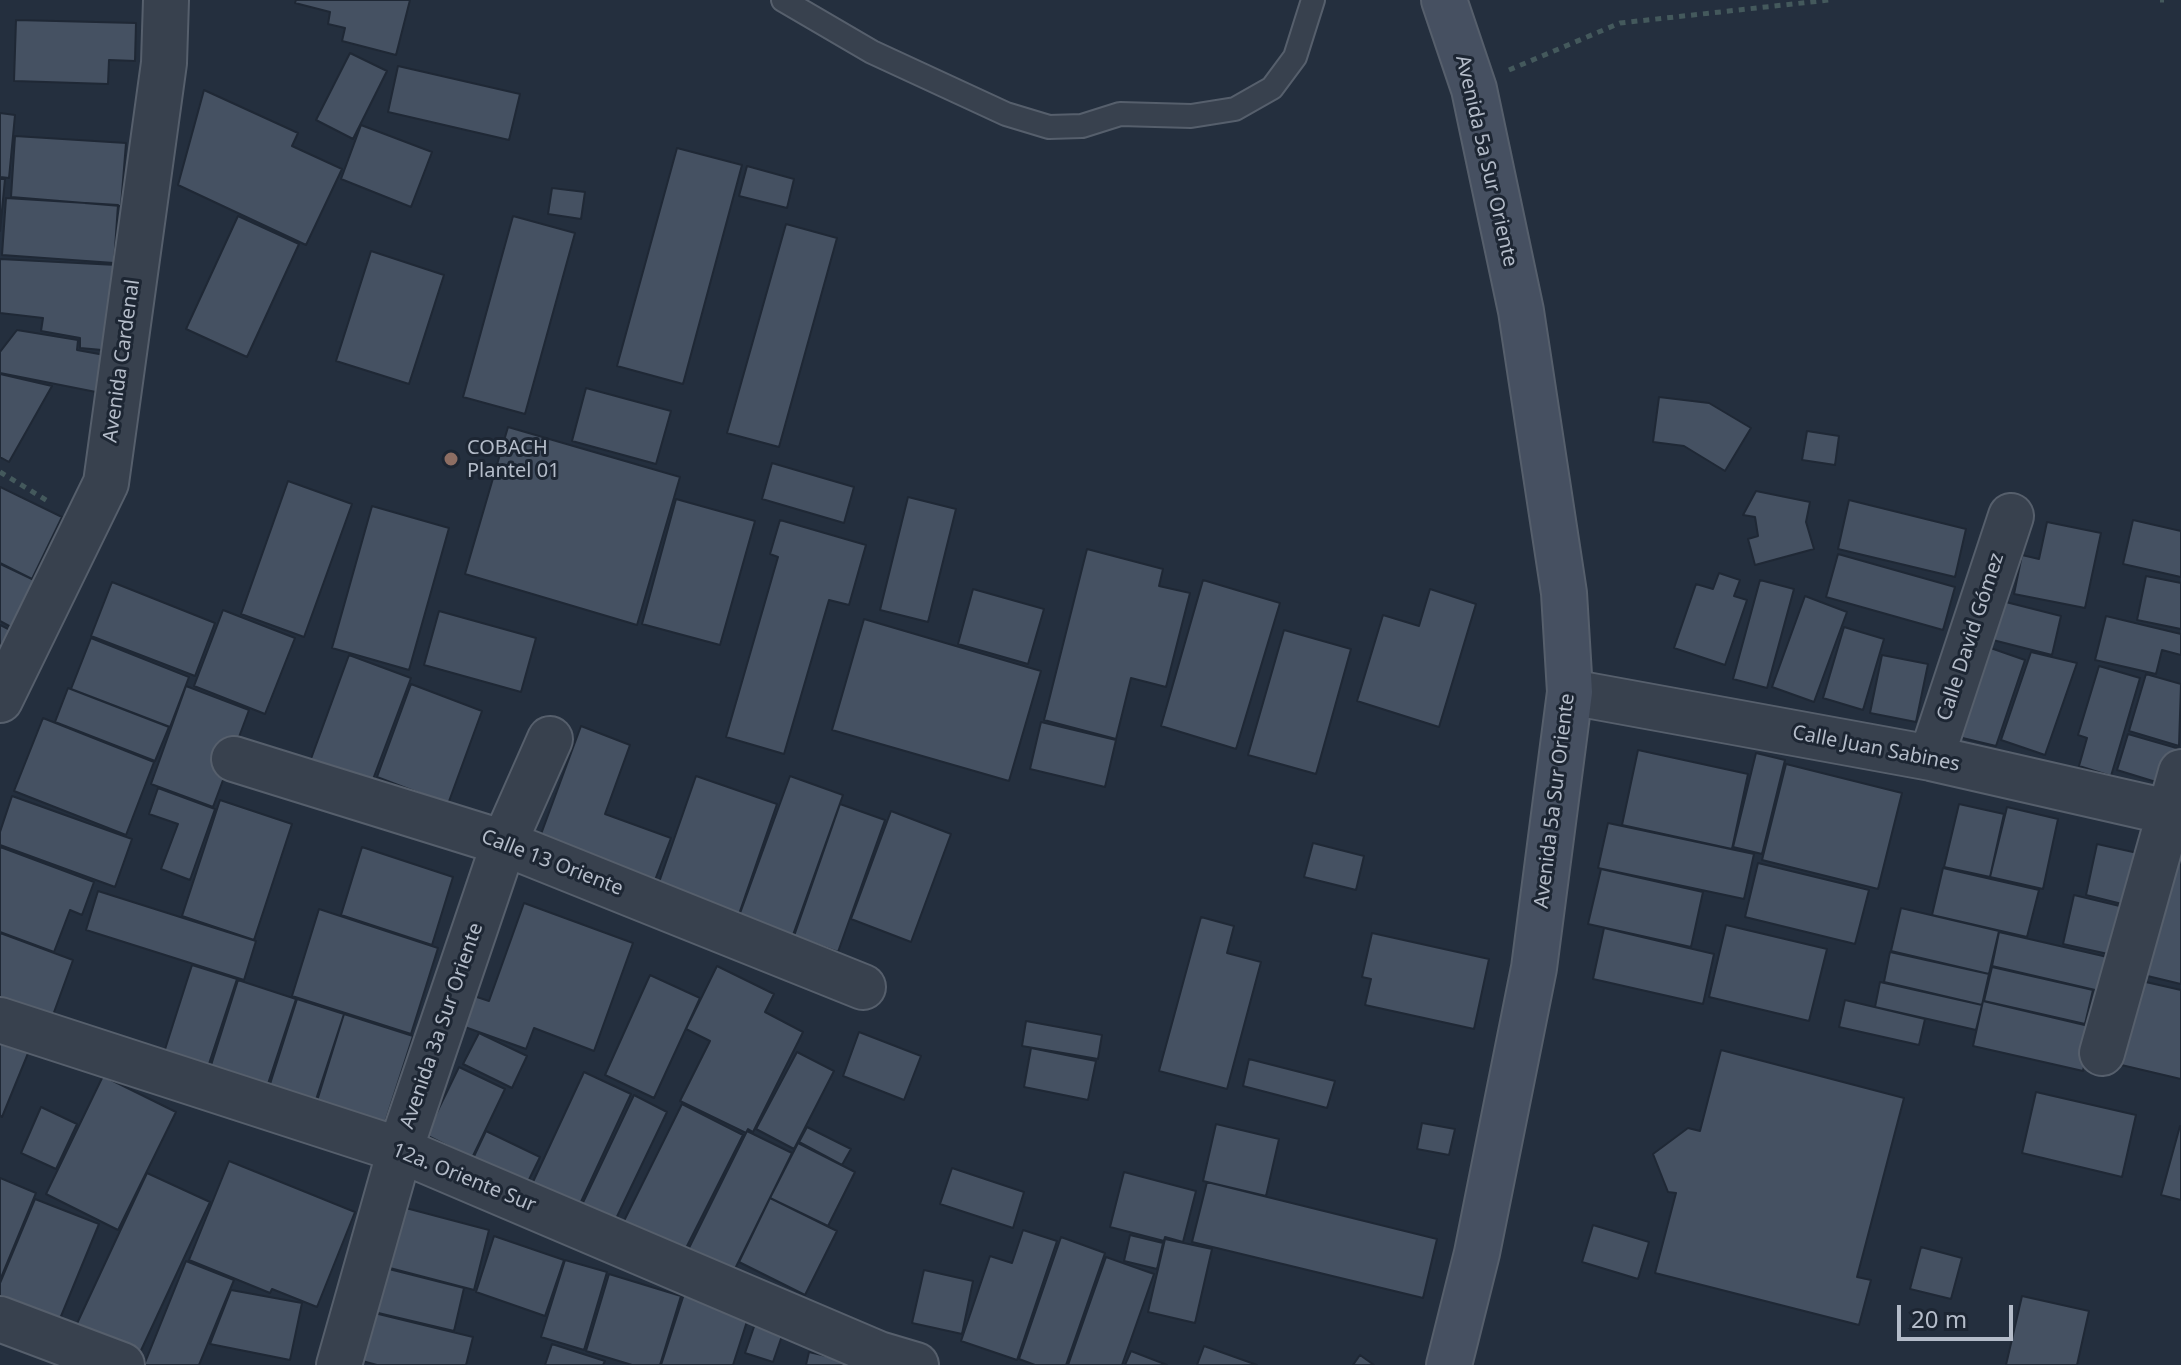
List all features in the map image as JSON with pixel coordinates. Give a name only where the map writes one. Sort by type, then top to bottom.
[{"type":"street","name":"Avenida Cardenal","points":[[0,700],[106,483],[164,63],[166,0]]},
{"type":"street","name":"Avenida 5a Sur Oriente","points":[[1444,0],[1474,89],[1521,311],[1564,593],[1570,692],[1534,968],[1477,1253],[1449,1365]]},
{"type":"street","name":"Calle David Gómez","points":[[1931,758],[2011,516]]},
{"type":"street","name":"Calle Juan Sabines","points":[[1570,692],[2177,800]]},
{"type":"street","name":"Avenida 3a Sur Oriente","points":[[339,1365],[400,1150],[504,843],[550,739]]},
{"type":"street","name":"Calle 13 Oriente","points":[[234,759],[504,843],[863,987]]},
{"type":"street","points":[[2102,1053],[2177,800]]},
{"type":"street","name":"12a. Oriente Sur","points":[[0,1020],[400,1150],[891,1361]]},
{"type":"street","points":[[0,1319],[122,1365]]},
{"type":"lane","points":[[783,0],[872,52],[1006,114],[1049,127],[1082,126],[1120,114],[1191,116],[1235,109],[1272,88],[1295,57],[1313,0]]},
{"type":"path","points":[[1510,69],[1620,23],[1829,0]]},
{"type":"path","points":[[0,472],[86,524]]},
{"type":"building","points":[[296,0],[410,0],[396,55],[342,41],[345,28],[328,24],[330,12],[295,3]]},
{"type":"building","points":[[16,20],[136,23],[135,61],[109,60],[108,84],[14,81]]},
{"type":"building","points":[[350,53],[387,71],[353,139],[316,120]]},
{"type":"building","points":[[398,66],[520,94],[509,140],[388,112]]},
{"type":"building","points":[[204,90],[298,133],[292,146],[342,169],[306,245],[178,185]]},
{"type":"building","points":[[0,113],[15,115],[9,178],[0,177]]},
{"type":"building","points":[[361,125],[432,152],[411,207],[341,179]]},
{"type":"building","points":[[15,136],[126,143],[121,206],[11,197]]},
{"type":"building","points":[[677,148],[742,165],[683,384],[617,366]]},
{"type":"building","points":[[747,166],[794,179],[787,208],[739,196]]},
{"type":"building","points":[[0,179],[5,179],[0,231]]},
{"type":"building","points":[[552,188],[585,192],[581,219],[548,214]]},
{"type":"building","points":[[6,198],[118,205],[114,263],[2,255]]},
{"type":"building","points":[[238,216],[299,244],[247,357],[186,329]]},
{"type":"building","points":[[513,216],[575,233],[525,414],[463,397]]},
{"type":"building","points":[[786,224],[837,238],[779,447],[727,433]]},
{"type":"building","points":[[371,251],[444,275],[409,384],[336,361]]},
{"type":"building","points":[[0,259],[117,265],[113,351],[80,348],[80,338],[41,331],[43,318],[0,313]]},
{"type":"building","points":[[17,330],[78,340],[77,350],[110,356],[106,394],[0,373],[0,352]]},
{"type":"building","points":[[0,374],[52,386],[9,462],[0,457]]},
{"type":"building","points":[[586,388],[671,411],[656,464],[572,441]]},
{"type":"building","points":[[1659,397],[1709,403],[1751,428],[1725,471],[1684,446],[1653,442]]},
{"type":"building","points":[[508,427],[680,477],[637,625],[465,574]]},
{"type":"building","points":[[1807,431],[1839,436],[1835,465],[1802,460]]},
{"type":"building","points":[[772,463],[854,487],[844,523],[762,499]]},
{"type":"building","points":[[288,481],[352,504],[304,637],[241,614]]},
{"type":"building","points":[[0,487],[62,517],[32,579],[0,563]]},
{"type":"building","points":[[1756,491],[1810,502],[1806,522],[1814,549],[1755,565],[1748,539],[1758,536],[1755,517],[1743,515]]},
{"type":"building","points":[[908,497],[956,509],[928,622],[880,610]]},
{"type":"building","points":[[676,499],[755,521],[720,645],[642,624]]},
{"type":"building","points":[[1849,500],[1966,529],[1955,577],[1838,549]]},
{"type":"building","points":[[372,506],[449,528],[409,670],[332,648]]},
{"type":"building","points":[[780,520],[866,545],[849,605],[829,600],[784,754],[726,737],[778,557],[770,554]]},
{"type":"building","points":[[2133,520],[2181,531],[2181,577],[2123,564]]},
{"type":"building","points":[[2047,522],[2101,533],[2085,608],[2014,594],[2022,555],[2039,559]]},
{"type":"building","points":[[1087,549],[1163,569],[1159,586],[1190,593],[1166,687],[1131,678],[1116,739],[1044,720]]},
{"type":"building","points":[[1838,554],[1955,587],[1943,630],[1826,597]]},
{"type":"building","points":[[0,564],[34,580],[11,627],[0,621]]},
{"type":"building","points":[[1719,573],[1740,580],[1734,596],[1747,600],[1725,665],[1674,648],[1696,584],[1713,589]]},
{"type":"building","points":[[2146,576],[2181,583],[2181,629],[2137,620]]},
{"type":"building","points":[[1203,580],[1280,603],[1236,749],[1161,726]]},
{"type":"building","points":[[1760,580],[1794,589],[1767,688],[1733,679]]},
{"type":"building","points":[[112,582],[215,623],[195,676],[91,636]]},
{"type":"building","points":[[973,589],[1044,609],[1028,664],[958,644]]},
{"type":"building","points":[[1430,589],[1476,604],[1439,727],[1357,701],[1383,615],[1419,626]]},
{"type":"building","points":[[1805,596],[1847,612],[1814,702],[1772,687]]},
{"type":"building","points":[[1990,598],[2061,616],[2052,655],[1981,637]]},
{"type":"building","points":[[223,610],[295,638],[265,714],[194,686]]},
{"type":"building","points":[[439,611],[536,638],[521,692],[424,665]]},
{"type":"building","points":[[2106,616],[2181,634],[2181,655],[2162,650],[2156,674],[2095,660]]},
{"type":"building","points":[[864,619],[1041,671],[1009,781],[832,730]]},
{"type":"building","points":[[0,625],[14,632],[0,659]]},
{"type":"building","points":[[1844,627],[1884,639],[1863,710],[1823,698]]},
{"type":"building","points":[[1284,630],[1351,649],[1316,774],[1248,755]]},
{"type":"building","points":[[91,638],[189,677],[170,727],[71,689]]},
{"type":"building","points":[[1982,645],[2025,660],[1996,746],[1950,735]]},
{"type":"building","points":[[2031,652],[2077,663],[2045,755],[2001,740]]},
{"type":"building","points":[[349,655],[411,678],[369,790],[308,767]]},
{"type":"building","points":[[1882,655],[1928,664],[1916,722],[1870,713]]},
{"type":"building","points":[[2099,666],[2140,678],[2111,776],[2079,766],[2087,738],[2078,735]]},
{"type":"building","points":[[2146,674],[2181,684],[2179,746],[2129,731]]},
{"type":"building","points":[[411,684],[482,711],[448,804],[377,777]]},
{"type":"building","points":[[186,686],[249,710],[213,807],[151,784]]},
{"type":"building","points":[[68,688],[169,727],[155,761],[55,722]]},
{"type":"building","points":[[43,718],[154,762],[126,835],[14,791]]},
{"type":"building","points":[[1041,722],[1116,740],[1105,787],[1030,769]]},
{"type":"building","points":[[581,726],[630,745],[605,814],[671,838],[652,888],[537,845]]},
{"type":"building","points":[[2128,734],[2180,749],[2169,786],[2117,770]]},
{"type":"building","points":[[1638,750],[1748,774],[1732,849],[1622,825]]},
{"type":"building","points":[[1756,753],[1785,760],[1762,854],[1733,847]]},
{"type":"building","points":[[1786,764],[1902,793],[1878,889],[1762,860]]},
{"type":"building","points":[[696,776],[777,804],[737,920],[656,891]]},
{"type":"building","points":[[790,776],[843,795],[793,935],[739,916]]},
{"type":"building","points":[[158,788],[215,809],[190,880],[161,869],[178,824],[149,814]]},
{"type":"building","points":[[12,796],[132,839],[115,887],[0,845],[0,832]]},
{"type":"building","points":[[220,800],[292,824],[254,940],[182,916]]},
{"type":"building","points":[[840,804],[885,820],[838,952],[794,936]]},
{"type":"building","points":[[1959,804],[2004,814],[1990,877],[1944,867]]},
{"type":"building","points":[[2007,807],[2058,819],[2043,889],[1990,877]]},
{"type":"building","points":[[891,811],[951,834],[911,942],[851,919]]},
{"type":"building","points":[[1608,823],[1754,854],[1744,899],[1598,868]]},
{"type":"building","points":[[1313,843],[1364,856],[1356,890],[1304,877]]},
{"type":"building","points":[[2097,844],[2142,854],[2130,906],[2086,895]]},
{"type":"building","points":[[0,847],[94,882],[82,915],[70,910],[54,952],[0,932]]},
{"type":"building","points":[[362,847],[453,877],[432,945],[341,915]]},
{"type":"building","points":[[2161,859],[2181,863],[2181,984],[2135,973]]},
{"type":"building","points":[[1758,863],[1869,890],[1855,944],[1745,917]]},
{"type":"building","points":[[1943,868],[2039,890],[2027,937],[1932,915]]},
{"type":"building","points":[[1601,869],[1703,892],[1691,947],[1588,924]]},
{"type":"building","points":[[98,891],[256,941],[244,980],[86,930]]},
{"type":"building","points":[[2074,895],[2128,908],[2117,956],[2063,944]]},
{"type":"building","points":[[524,903],[633,943],[594,1051],[534,1028],[526,1049],[462,1026],[474,996],[489,1001]]},
{"type":"building","points":[[1901,908],[1999,931],[1989,974],[1891,951]]},
{"type":"building","points":[[319,909],[438,948],[411,1034],[292,996]]},
{"type":"building","points":[[1201,917],[1234,926],[1227,953],[1261,962],[1227,1089],[1159,1071]]},
{"type":"building","points":[[1726,925],[1827,949],[1809,1021],[1709,997]]},
{"type":"building","points":[[1604,928],[1714,954],[1703,1004],[1593,979]]},
{"type":"building","points":[[1999,932],[2116,959],[2108,993],[1992,966]]},
{"type":"building","points":[[0,933],[73,960],[49,1026],[0,1008]]},
{"type":"building","points":[[1372,933],[1489,959],[1474,1029],[1365,1005],[1371,979],[1362,977]]},
{"type":"building","points":[[1890,952],[1989,974],[1982,1005],[1884,982]]},
{"type":"building","points":[[192,965],[237,979],[204,1079],[160,1065]]},
{"type":"building","points":[[717,966],[774,994],[765,1012],[803,1032],[753,1132],[748,1129],[746,1133],[680,1101],[710,1041],[686,1029]]},
{"type":"building","points":[[1992,967],[2093,990],[2085,1024],[1984,1001]]},
{"type":"building","points":[[650,975],[700,998],[654,1098],[605,1075]]},
{"type":"building","points":[[238,980],[296,999],[263,1099],[206,1081]]},
{"type":"building","points":[[2137,980],[2181,990],[2181,1079],[2117,1064]]},
{"type":"building","points":[[1880,982],[1982,1005],[1976,1030],[1875,1007]]},
{"type":"building","points":[[297,999],[344,1014],[310,1118],[264,1103]]},
{"type":"building","points":[[1845,1000],[1925,1019],[1919,1045],[1839,1027]]},
{"type":"building","points":[[1983,1001],[2093,1027],[2083,1071],[1973,1046]]},
{"type":"building","points":[[344,1014],[413,1036],[380,1138],[312,1117]]},
{"type":"building","points":[[1026,1021],[1102,1035],[1098,1059],[1022,1046]]},
{"type":"building","points":[[859,1032],[921,1056],[904,1100],[843,1076]]},
{"type":"building","points":[[479,1033],[527,1056],[512,1088],[463,1064]]},
{"type":"building","points":[[0,1034],[31,1046],[2,1117],[0,1116]]},
{"type":"building","points":[[1031,1048],[1096,1061],[1088,1100],[1024,1087]]},
{"type":"building","points":[[1721,1050],[1904,1098],[1857,1277],[1871,1280],[1859,1325],[1655,1273],[1676,1193],[1668,1192],[1653,1154],[1688,1128],[1700,1131]]},
{"type":"building","points":[[797,1052],[834,1071],[794,1149],[756,1129]]},
{"type":"building","points":[[1249,1059],[1335,1081],[1327,1108],[1243,1086]]},
{"type":"building","points":[[459,1067],[505,1089],[472,1158],[426,1135]]},
{"type":"building","points":[[584,1072],[631,1094],[573,1219],[526,1197]]},
{"type":"building","points":[[103,1076],[176,1112],[118,1230],[46,1194]]},
{"type":"building","points":[[2036,1092],[2136,1115],[2122,1177],[2022,1153]]},
{"type":"building","points":[[634,1095],[667,1112],[612,1227],[579,1211]]},
{"type":"building","points":[[682,1104],[743,1135],[679,1262],[619,1231]]},
{"type":"building","points":[[41,1107],[77,1124],[56,1169],[21,1153]]},
{"type":"building","points":[[1422,1123],[1455,1129],[1449,1155],[1417,1149]]},
{"type":"building","points":[[1216,1124],[1279,1139],[1266,1196],[1203,1181]]},
{"type":"building","points":[[2181,1126],[2181,1200],[2161,1195]]},
{"type":"building","points":[[807,1127],[851,1149],[842,1165],[799,1142]]},
{"type":"building","points":[[486,1131],[540,1157],[521,1196],[468,1169]]},
{"type":"building","points":[[747,1131],[792,1153],[730,1279],[685,1256]]},
{"type":"building","points":[[798,1143],[855,1172],[828,1226],[770,1198]]},
{"type":"building","points":[[229,1161],[355,1212],[317,1307],[272,1289],[270,1293],[189,1260]]},
{"type":"building","points":[[952,1168],[1024,1192],[1013,1228],[940,1204]]},
{"type":"building","points":[[1124,1172],[1196,1191],[1183,1242],[1165,1237],[1164,1241],[1110,1227]]},
{"type":"building","points":[[147,1173],[210,1202],[137,1359],[74,1330]]},
{"type":"building","points":[[0,1178],[36,1193],[0,1280]]},
{"type":"building","points":[[1207,1182],[1437,1239],[1423,1298],[1192,1242]]},
{"type":"building","points":[[770,1198],[837,1231],[805,1295],[739,1262]]},
{"type":"building","points":[[35,1199],[99,1224],[57,1326],[0,1303],[0,1283]]},
{"type":"building","points":[[402,1207],[489,1230],[474,1290],[386,1267]]},
{"type":"building","points":[[1593,1225],[1649,1242],[1638,1279],[1582,1262]]},
{"type":"building","points":[[1023,1230],[1057,1241],[1017,1360],[961,1341],[990,1256],[1012,1263]]},
{"type":"building","points":[[1130,1235],[1163,1243],[1157,1269],[1124,1261]]},
{"type":"building","points":[[494,1236],[564,1260],[545,1316],[476,1292]]},
{"type":"building","points":[[1061,1237],[1105,1253],[1066,1365],[1035,1365],[1019,1359]]},
{"type":"building","points":[[1165,1239],[1212,1249],[1195,1323],[1148,1312]]},
{"type":"building","points":[[1921,1247],[1962,1258],[1951,1299],[1910,1289]]},
{"type":"building","points":[[1106,1257],[1154,1274],[1122,1365],[1068,1365]]},
{"type":"building","points":[[565,1260],[607,1272],[584,1350],[541,1337]]},
{"type":"building","points":[[186,1261],[234,1280],[199,1365],[144,1365]]},
{"type":"building","points":[[385,1268],[464,1288],[454,1331],[374,1312]]},
{"type":"building","points":[[924,1270],[973,1281],[962,1334],[912,1323]]},
{"type":"building","points":[[609,1274],[681,1296],[660,1365],[632,1365],[586,1351]]},
{"type":"building","points":[[231,1290],[302,1303],[290,1360],[210,1344]]},
{"type":"building","points":[[684,1294],[749,1315],[733,1365],[661,1365]]},
{"type":"building","points":[[2022,1296],[2089,1311],[2077,1365],[2006,1365]]},
{"type":"building","points":[[362,1310],[473,1337],[466,1365],[377,1365],[351,1358]]},
{"type":"building","points":[[757,1318],[785,1327],[773,1362],[745,1353]]},
{"type":"building","points":[[552,1344],[605,1361],[603,1365],[545,1365]]},
{"type":"building","points":[[1204,1346],[1257,1365],[1197,1365]]},
{"type":"building","points":[[1131,1351],[1167,1365],[1125,1365]]},
{"type":"building","points":[[809,1352],[860,1364],[860,1365],[806,1365]]},
{"type":"building","points":[[1360,1355],[1374,1365],[1353,1365]]},
{"type":"place","name":"COBACH Plantel 01","points":[[451,459]]}]
